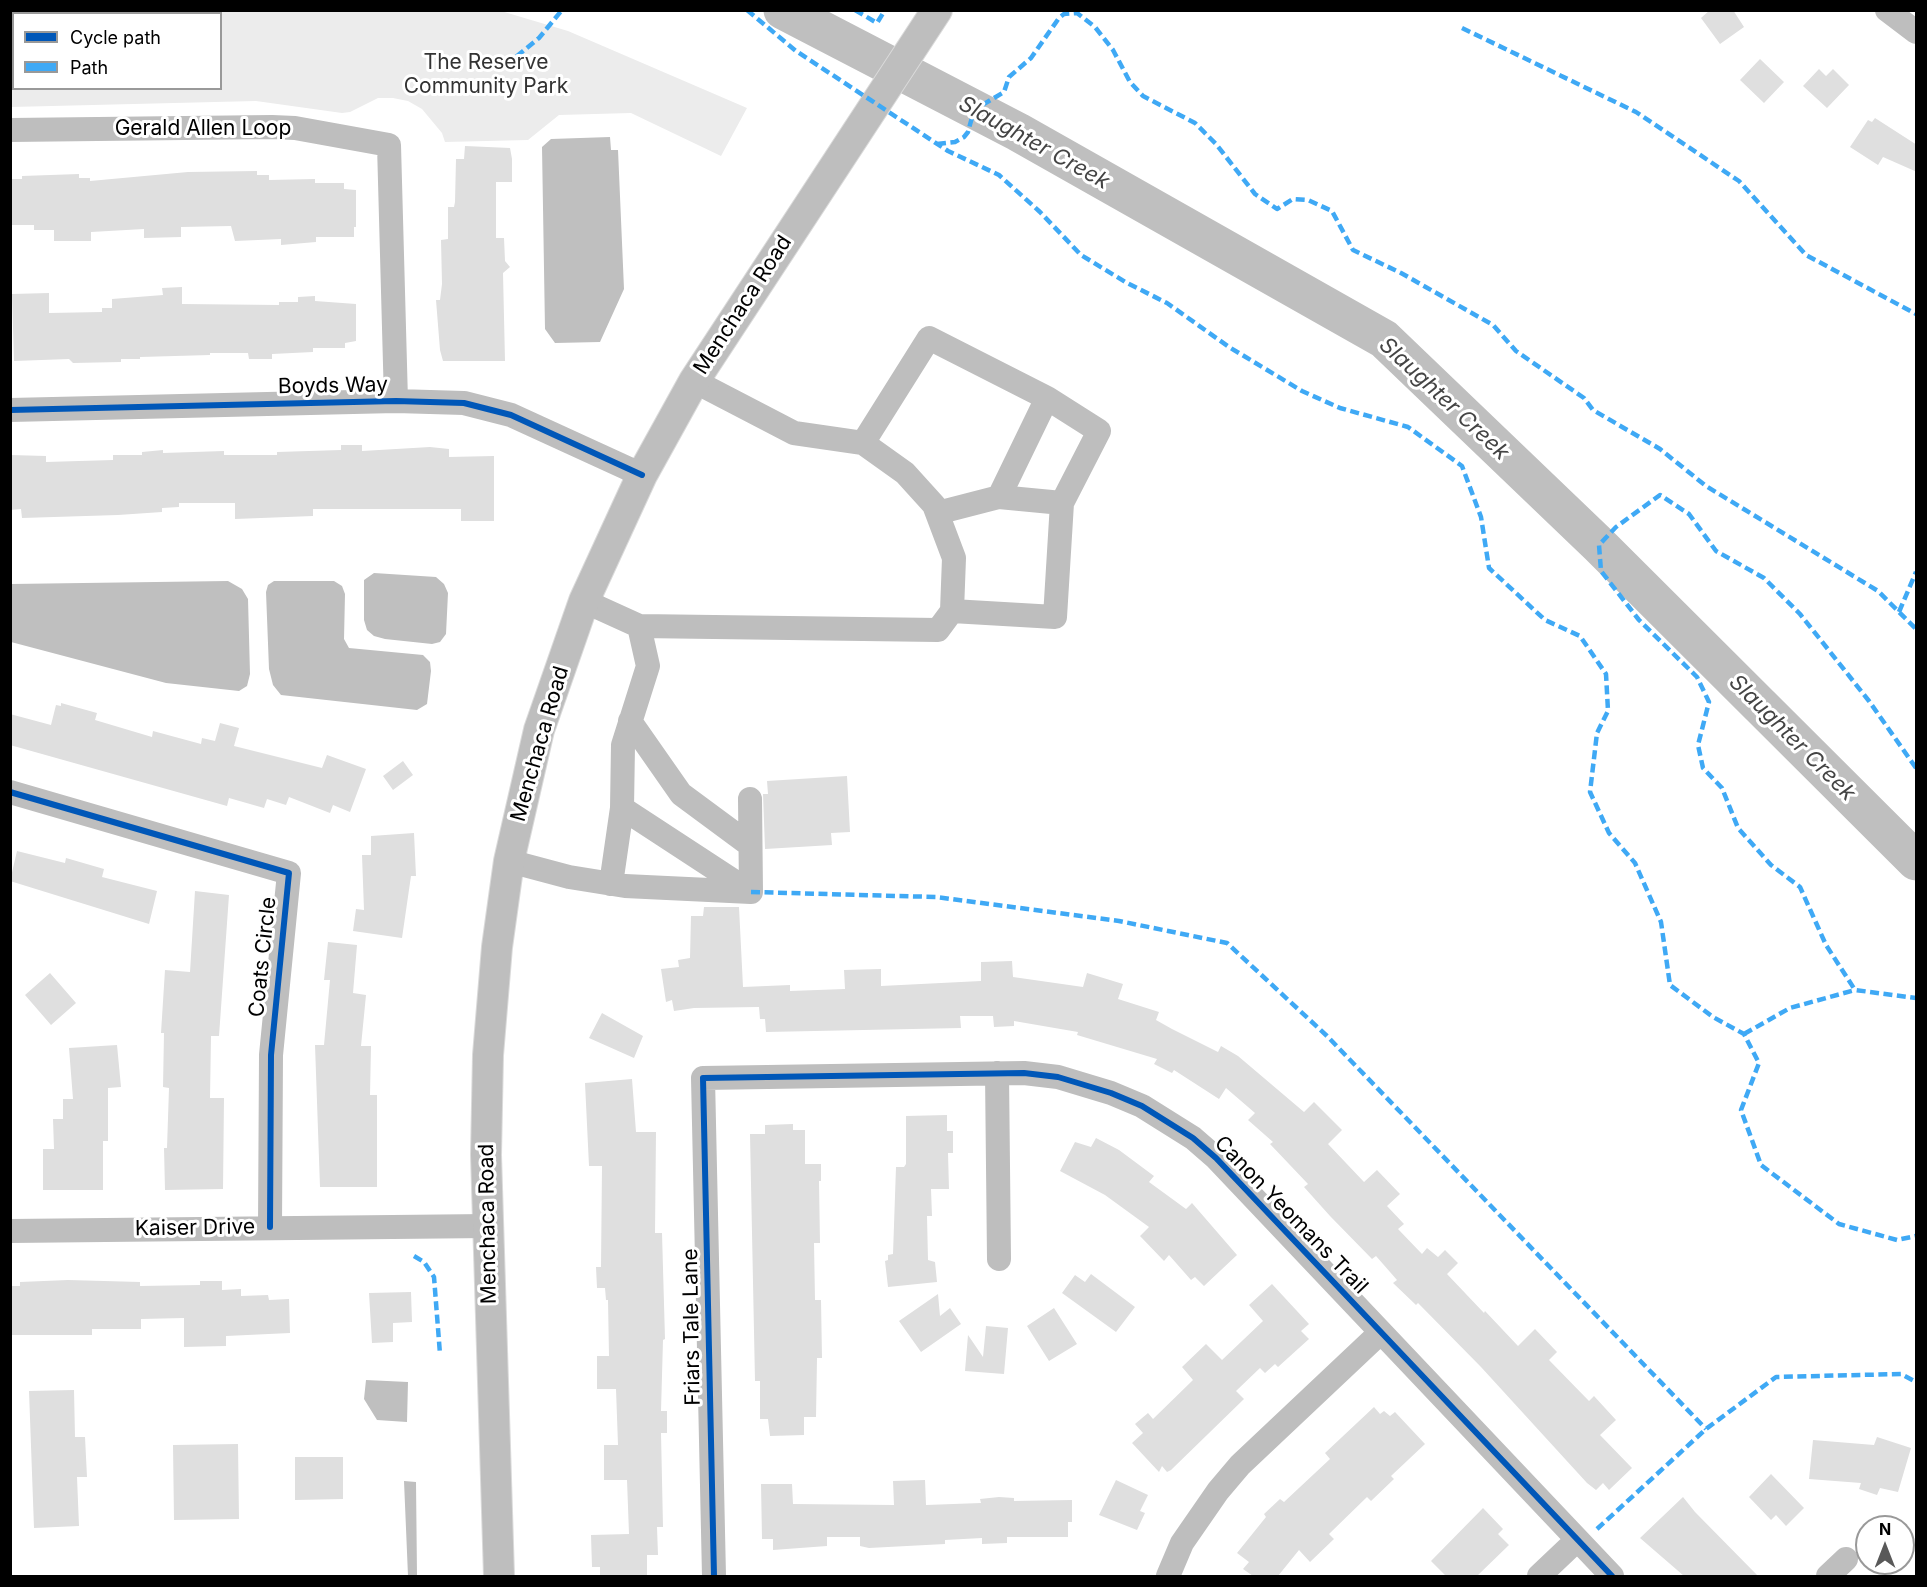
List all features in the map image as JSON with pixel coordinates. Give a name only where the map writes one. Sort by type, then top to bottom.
[{"type":"main road","name":"Menchaca Road","points":[[499,1576],[488,1226],[488,1055],[497,947],[509,861],[539,730],[584,601],[642,475],[694,381],[937,10]]},
{"type":"street","points":[[1887,10],[1917,32]]},
{"type":"street","name":"Gerald Allen Loop","points":[[10,130],[272,127],[295,128],[389,145],[396,401]]},
{"type":"street","points":[[863,443],[929,338],[1047,398],[1099,431],[1062,503],[1055,617],[952,611]]},
{"type":"street","points":[[584,601],[639,627],[938,630],[952,611],[954,558],[934,505],[905,473],[863,443],[794,433],[694,381]]},
{"type":"street","points":[[999,497],[1047,398]]},
{"type":"street","name":"Boyds Way","points":[[10,410],[396,401],[447,402],[488,408],[535,424],[642,475]]},
{"type":"street","points":[[937,513],[999,497],[1062,503]]},
{"type":"street","points":[[611,884],[621,808],[623,745],[648,666],[639,627]]},
{"type":"street","points":[[630,721],[681,794],[750,844]]},
{"type":"street","name":"Coats Circle","points":[[10,792],[289,873],[271,1055],[270,1227]]},
{"type":"street","points":[[750,799],[751,892]]},
{"type":"street","points":[[621,808],[751,892]]},
{"type":"street","points":[[509,861],[569,877],[611,884],[751,892]]},
{"type":"street","points":[[997,1073],[999,1258]]},
{"type":"street","name":"Canon Yeomans Trail","points":[[703,1078],[1024,1073],[1084,1083],[1142,1106],[1168,1121],[1216,1158],[1612,1576]]},
{"type":"street","name":"Friars Tale Lane","points":[[703,1078],[714,1576]]},
{"type":"street","name":"Kaiser Drive","points":[[10,1231],[488,1226]]},
{"type":"street","points":[[1168,1576],[1182,1543],[1202,1512],[1233,1473],[1380,1333]]},
{"type":"street","points":[[1539,1576],[1577,1540]]},
{"type":"street","points":[[1828,1576],[1846,1559]]},
{"type":"green space","name":"The Reserve Community Park","points":[[10,11],[501,11],[568,31],[747,108],[721,156],[631,113],[559,115],[528,140],[445,142],[442,133],[422,109],[408,101],[378,98],[350,112],[342,113],[256,101],[11,107]]},
{"type":"shaded area","points":[[610,137],[611,150],[618,150],[624,289],[600,342],[555,343],[545,329],[542,147],[551,139]]},
{"type":"shaded area","points":[[374,573],[436,577],[444,584],[448,593],[446,634],[440,642],[432,644],[385,639],[374,636],[367,630],[364,620],[364,580]]},
{"type":"shaded area","points":[[228,581],[242,589],[248,599],[250,674],[247,686],[239,691],[166,683],[11,642],[11,584]]},
{"type":"shaded area","points":[[274,581],[334,581],[342,586],[345,594],[344,639],[349,648],[423,655],[430,662],[431,671],[427,704],[417,710],[281,695],[273,685],[269,669],[266,592],[268,585]]},
{"type":"shaded area","points":[[366,1380],[408,1382],[407,1422],[377,1420],[364,1399]]},
{"type":"shaded area","points":[[404,1481],[416,1482],[417,1576],[408,1576]]},
{"type":"building","points":[[1710,10],[1733,10],[1744,27],[1720,44],[1701,18]]},
{"type":"building","points":[[1760,59],[1784,82],[1764,103],[1740,80]]},
{"type":"building","points":[[1819,69],[1826,76],[1833,69],[1849,85],[1827,108],[1803,86]]},
{"type":"building","points":[[1875,118],[1917,145],[1917,172],[1883,157],[1878,165],[1850,147],[1868,120],[1872,122]]},
{"type":"building","points":[[465,146],[510,148],[512,182],[496,182],[496,238],[504,238],[505,261],[510,267],[503,273],[505,361],[443,361],[440,350],[436,300],[440,300],[442,284],[441,240],[448,239],[448,207],[454,207],[455,202],[456,159],[464,159]]},
{"type":"building","points":[[257,171],[257,175],[269,175],[269,180],[315,179],[315,183],[344,183],[344,189],[356,190],[354,237],[316,237],[316,242],[281,245],[281,239],[235,241],[231,226],[181,227],[181,237],[144,238],[144,229],[91,232],[91,241],[54,241],[54,230],[34,230],[34,225],[11,225],[10,179],[22,179],[22,176],[79,174],[79,178],[90,178],[90,181],[188,172]]},
{"type":"building","points":[[182,287],[182,304],[279,305],[279,302],[298,302],[298,297],[315,296],[315,301],[356,304],[356,341],[345,343],[345,348],[313,348],[313,352],[272,354],[272,359],[249,359],[248,353],[210,353],[210,355],[140,357],[140,359],[121,359],[121,362],[73,363],[69,359],[14,361],[12,294],[49,293],[49,313],[102,312],[102,308],[112,308],[112,299],[163,295],[162,288]]},
{"type":"building","points":[[341,445],[362,445],[362,451],[430,447],[449,449],[449,457],[494,456],[494,521],[461,521],[461,509],[313,509],[313,516],[235,519],[235,503],[179,503],[179,507],[162,508],[162,512],[22,518],[21,509],[10,510],[10,455],[46,456],[46,462],[113,460],[113,455],[142,455],[142,452],[163,450],[163,453],[224,451],[224,455],[277,455],[277,452],[341,450]]},
{"type":"building","points":[[61,703],[97,713],[95,720],[152,737],[153,731],[201,744],[202,738],[215,741],[220,723],[239,728],[234,746],[322,768],[327,755],[366,769],[350,812],[333,805],[330,813],[289,797],[286,805],[267,799],[264,808],[229,798],[227,806],[10,745],[10,714],[51,725],[56,705],[61,706]]},
{"type":"building","points":[[403,761],[413,775],[393,790],[383,776]]},
{"type":"building","points":[[847,776],[850,832],[831,833],[832,845],[765,849],[763,794],[768,794],[767,781]]},
{"type":"building","points":[[414,833],[416,876],[411,876],[402,938],[353,931],[356,909],[364,910],[362,855],[371,855],[371,836]]},
{"type":"building","points":[[17,851],[65,863],[66,858],[104,869],[102,877],[157,891],[149,924],[10,881]]},
{"type":"building","points":[[195,891],[229,895],[219,1036],[211,1036],[210,1098],[224,1098],[223,1189],[165,1190],[164,1148],[167,1148],[169,1088],[163,1087],[164,1033],[161,1033],[165,970],[190,972]]},
{"type":"building","points":[[704,907],[739,907],[743,987],[790,985],[790,991],[845,989],[844,970],[881,969],[881,986],[981,981],[981,962],[1012,961],[1013,977],[1083,987],[1087,973],[1123,984],[1118,999],[1159,1012],[1156,1020],[1172,1029],[1218,1052],[1221,1046],[1238,1056],[1304,1112],[1314,1102],[1342,1130],[1328,1144],[1364,1182],[1377,1170],[1400,1194],[1387,1206],[1404,1224],[1398,1229],[1422,1254],[1427,1248],[1438,1257],[1445,1250],[1458,1263],[1447,1274],[1518,1346],[1535,1329],[1557,1352],[1549,1360],[1589,1401],[1594,1396],[1616,1420],[1600,1435],[1632,1468],[1609,1490],[1603,1483],[1596,1490],[1587,1483],[1481,1367],[1418,1303],[1416,1305],[1393,1283],[1397,1280],[1376,1256],[1372,1259],[1330,1216],[1304,1187],[1308,1184],[1270,1144],[1273,1142],[1248,1120],[1255,1113],[1226,1088],[1219,1099],[1174,1070],[1172,1073],[1154,1064],[1157,1059],[1077,1035],[1078,1032],[1014,1021],[1014,1026],[994,1027],[993,1016],[960,1016],[961,1028],[766,1032],[765,1019],[760,1019],[759,1007],[694,1008],[674,1011],[672,1000],[666,1002],[661,969],[679,967],[678,960],[690,958],[691,916],[703,916]]},
{"type":"building","points":[[328,942],[357,945],[353,993],[366,995],[361,1046],[371,1046],[370,1095],[377,1095],[377,1187],[320,1187],[315,1045],[324,1045],[330,980],[324,980]]},
{"type":"building","points":[[50,973],[76,1003],[51,1025],[25,995]]},
{"type":"building","points":[[602,1013],[643,1036],[634,1058],[589,1038]]},
{"type":"building","points":[[117,1045],[121,1087],[108,1088],[108,1141],[103,1141],[103,1190],[43,1190],[43,1149],[54,1149],[53,1119],[63,1119],[63,1099],[73,1099],[69,1048]]},
{"type":"building","points":[[632,1079],[636,1132],[656,1132],[655,1233],[662,1233],[665,1339],[663,1340],[661,1411],[667,1411],[667,1433],[661,1433],[663,1527],[657,1527],[658,1555],[647,1555],[647,1576],[600,1576],[600,1567],[592,1567],[591,1535],[629,1534],[627,1480],[604,1480],[604,1445],[618,1445],[616,1389],[597,1389],[597,1356],[609,1356],[608,1300],[606,1300],[605,1288],[597,1288],[596,1267],[601,1267],[602,1166],[589,1166],[585,1083]]},
{"type":"building","points":[[947,1115],[947,1131],[953,1131],[953,1153],[948,1153],[949,1189],[931,1189],[932,1216],[927,1216],[928,1260],[935,1262],[937,1282],[888,1287],[885,1261],[888,1260],[888,1255],[893,1254],[896,1167],[904,1167],[906,1164],[906,1116]]},
{"type":"building","points":[[793,1124],[793,1130],[805,1130],[805,1164],[821,1164],[820,1243],[814,1243],[815,1300],[821,1300],[822,1358],[817,1358],[816,1417],[804,1417],[804,1435],[770,1436],[768,1419],[760,1419],[760,1381],[755,1381],[750,1134],[765,1134],[765,1125]]},
{"type":"building","points":[[1096,1138],[1119,1150],[1154,1176],[1149,1182],[1186,1209],[1192,1203],[1237,1255],[1204,1286],[1195,1277],[1191,1280],[1169,1255],[1164,1261],[1140,1236],[1149,1227],[1105,1195],[1060,1171],[1075,1142],[1091,1147]]},
{"type":"building","points":[[1091,1274],[1135,1307],[1116,1332],[1062,1293],[1075,1275],[1085,1282]]},
{"type":"building","points":[[68,1280],[140,1282],[140,1286],[200,1285],[200,1281],[222,1281],[222,1290],[241,1289],[241,1296],[268,1295],[269,1300],[289,1299],[290,1333],[226,1336],[226,1346],[184,1347],[184,1318],[141,1319],[141,1329],[92,1329],[92,1335],[10,1335],[10,1286],[20,1286],[20,1282]]},
{"type":"building","points":[[1272,1284],[1309,1324],[1301,1331],[1309,1339],[1278,1367],[1275,1364],[1265,1373],[1260,1368],[1236,1391],[1244,1399],[1171,1470],[1167,1472],[1162,1466],[1159,1472],[1132,1443],[1143,1433],[1135,1424],[1148,1413],[1153,1419],[1193,1380],[1182,1367],[1206,1344],[1222,1360],[1263,1321],[1249,1305]]},
{"type":"building","points":[[411,1292],[412,1322],[393,1323],[393,1342],[372,1343],[369,1293]]},
{"type":"building","points":[[938,1294],[940,1316],[950,1308],[961,1324],[921,1352],[899,1321]]},
{"type":"building","points":[[1054,1308],[1077,1344],[1049,1361],[1027,1326]]},
{"type":"building","points":[[986,1326],[1008,1328],[1004,1374],[965,1371],[968,1335],[983,1357]]},
{"type":"building","points":[[74,1390],[75,1437],[85,1437],[87,1477],[77,1477],[79,1526],[34,1528],[29,1391]]},
{"type":"building","points":[[1374,1407],[1380,1414],[1384,1411],[1390,1416],[1395,1412],[1425,1444],[1391,1476],[1394,1479],[1371,1501],[1367,1497],[1329,1534],[1334,1539],[1310,1562],[1299,1550],[1278,1576],[1253,1576],[1243,1569],[1249,1562],[1237,1553],[1266,1517],[1264,1514],[1280,1499],[1284,1502],[1330,1459],[1325,1453]]},
{"type":"building","points":[[1877,1437],[1911,1448],[1898,1492],[1880,1488],[1877,1495],[1859,1489],[1861,1483],[1809,1479],[1813,1440],[1874,1445]]},
{"type":"building","points":[[238,1444],[239,1519],[174,1520],[173,1445]]},
{"type":"building","points":[[295,1457],[343,1457],[343,1499],[295,1500]]},
{"type":"building","points":[[1771,1474],[1804,1508],[1786,1526],[1776,1515],[1771,1520],[1749,1497]]},
{"type":"building","points":[[925,1480],[926,1505],[981,1503],[980,1499],[999,1497],[1014,1498],[1014,1501],[1072,1500],[1072,1522],[1068,1522],[1068,1537],[1007,1537],[1007,1543],[982,1544],[982,1538],[945,1540],[945,1544],[869,1548],[860,1546],[860,1537],[827,1537],[827,1546],[773,1550],[773,1539],[762,1539],[761,1484],[792,1484],[793,1504],[894,1505],[893,1481]]},
{"type":"building","points":[[1116,1480],[1148,1495],[1140,1511],[1145,1513],[1137,1530],[1099,1515]]},
{"type":"building","points":[[1683,1497],[1758,1576],[1684,1576],[1640,1538]]},
{"type":"building","points":[[1483,1508],[1503,1529],[1498,1534],[1509,1545],[1477,1576],[1446,1576],[1431,1561]]},
{"type":"waterway","name":"Slaughter Creek","points":[[783,10],[1018,132],[1384,339],[1599,545],[1916,861]]},
{"type":"marked path","points":[[506,65],[539,38],[562,10]]},
{"type":"marked path","points":[[747,10],[796,51],[948,151],[999,175],[1040,212],[1081,255],[1127,283],[1167,303],[1229,347],[1302,391],[1340,408],[1408,427],[1462,466],[1481,517],[1489,568],[1545,620],[1580,636],[1606,674],[1608,711],[1597,733],[1590,792],[1609,833],[1635,863],[1661,922],[1670,985],[1713,1017],[1744,1034],[1759,1063],[1741,1110],[1761,1165],[1839,1224],[1897,1240],[1916,1236]]},
{"type":"marked path","points":[[855,10],[877,23],[885,10]]},
{"type":"marked path","points":[[937,144],[955,142],[964,137],[968,132],[974,110],[1004,92],[1009,77],[1031,58],[1059,18],[1064,14],[1077,13],[1095,27],[1113,50],[1130,82],[1143,96],[1195,123],[1216,144],[1255,194],[1277,209],[1293,199],[1308,200],[1332,211],[1353,250],[1401,273],[1493,325],[1516,351],[1584,398],[1593,410],[1660,449],[1706,486],[1878,591],[1916,629]]},
{"type":"marked path","points":[[1462,28],[1636,112],[1739,181],[1806,255],[1916,314]]},
{"type":"marked path","points":[[1916,768],[1869,701],[1800,614],[1764,578],[1716,551],[1689,514],[1660,495],[1616,527],[1599,545],[1601,571],[1639,620],[1697,677],[1709,702],[1698,745],[1703,768],[1722,788],[1738,828],[1771,865],[1800,887],[1826,945],[1855,990],[1916,998]]},
{"type":"marked path","points":[[1899,612],[1916,572]]},
{"type":"marked path","points":[[751,892],[936,897],[1119,921],[1227,943],[1327,1036],[1706,1429]]},
{"type":"marked path","points":[[1744,1034],[1790,1008],[1855,990]]},
{"type":"marked path","points":[[414,1256],[424,1262],[434,1277],[440,1354]]},
{"type":"marked path","points":[[1597,1529],[1706,1429],[1776,1377],[1901,1374],[1916,1382]]},
{"type":"cycle path","points":[[10,410],[396,401],[464,403],[511,415],[642,475]]},
{"type":"cycle path","points":[[10,792],[289,873],[271,1055],[270,1227]]},
{"type":"cycle path","points":[[714,1576],[703,1078],[1024,1073],[1058,1077],[1111,1093],[1142,1106],[1193,1138],[1216,1158],[1612,1576]]}]
